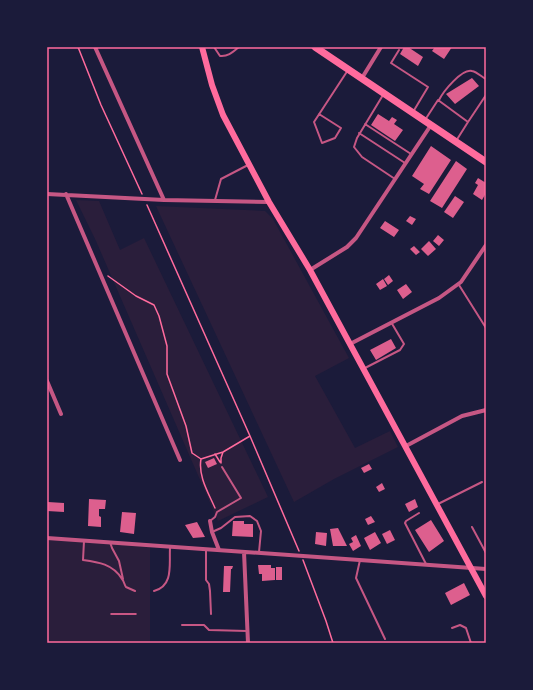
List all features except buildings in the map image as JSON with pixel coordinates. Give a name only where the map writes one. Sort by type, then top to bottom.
[{"type":"highway","points":[[315,47],[486,162]]},
{"type":"main road","points":[[202,47],[212,85],[223,114],[269,202],[310,270],[486,596]]},
{"type":"street","points":[[96,47],[164,200]]},
{"type":"street","points":[[362,78],[381,47]]},
{"type":"street","points":[[310,270],[352,243],[364,228],[412,155],[428,123]]},
{"type":"street","points":[[47,194],[164,200],[269,202]]},
{"type":"street","points":[[66,194],[180,460]]},
{"type":"street","points":[[350,344],[439,298],[458,284],[476,261],[486,245]]},
{"type":"street","points":[[47,381],[61,414]]},
{"type":"street","points":[[406,446],[462,416],[486,410]]},
{"type":"street","points":[[210,521],[212,532],[219,550]]},
{"type":"street","points":[[47,538],[486,569]]},
{"type":"street","points":[[244,552],[248,643]]},
{"type":"lane","points":[[214,47],[220,56],[225,57],[239,47]]},
{"type":"lane","points":[[399,50],[391,63],[428,87],[412,113]]},
{"type":"lane","points":[[319,114],[341,128],[335,138],[322,143],[314,122],[319,114],[349,70]]},
{"type":"lane","points":[[428,123],[444,90],[462,74],[466,71],[474,71],[486,79]]},
{"type":"lane","points":[[384,94],[359,133],[354,147],[362,157],[395,179]]},
{"type":"lane","points":[[456,142],[486,95]]},
{"type":"lane","points":[[438,100],[468,122]]},
{"type":"lane","points":[[365,124],[412,155]]},
{"type":"lane","points":[[359,133],[406,164]]},
{"type":"lane","points":[[214,201],[221,179],[249,164]]},
{"type":"lane","points":[[458,284],[486,328]]},
{"type":"lane","points":[[364,369],[403,347],[404,344],[391,322]]},
{"type":"lane","points":[[210,521],[215,517],[217,512],[241,498],[222,465]]},
{"type":"lane","points":[[437,505],[482,482]]},
{"type":"lane","points":[[419,513],[404,523],[426,565]]},
{"type":"lane","points":[[212,532],[221,528],[235,517],[250,516],[257,521],[261,531],[259,553]]},
{"type":"lane","points":[[472,528],[486,553]]},
{"type":"lane","points":[[85,540],[83,560],[101,563],[108,566],[123,580]]},
{"type":"lane","points":[[110,542],[119,561],[126,587],[135,591]]},
{"type":"lane","points":[[154,591],[162,588],[167,582],[169,574],[170,546]]},
{"type":"lane","points":[[206,549],[206,580],[209,584],[211,614]]},
{"type":"lane","points":[[360,560],[356,578],[385,639]]},
{"type":"lane","points":[[182,625],[204,626],[209,630],[247,631]]},
{"type":"lane","points":[[452,628],[460,625],[466,628],[471,643]]},
{"type":"path","points":[[78,47],[101,105],[138,188]]},
{"type":"path","points":[[148,208],[250,436],[298,549]]},
{"type":"path","points":[[106,275],[136,296],[154,305],[159,316],[167,346],[167,374],[186,426],[192,453],[201,459]]},
{"type":"path","points":[[201,459],[223,452],[250,436]]},
{"type":"path","points":[[222,465],[221,458],[223,452]]},
{"type":"path","points":[[215,454],[222,465]]},
{"type":"path","points":[[201,459],[201,475],[217,512]]},
{"type":"path","points":[[304,564],[333,643]]},
{"type":"path","points":[[111,614],[136,614]]},
{"type":"shaded area","points":[[76,200],[99,201],[120,250],[144,238],[268,497],[218,521],[96,241]]},
{"type":"shaded area","points":[[156,206],[265,211],[273,219],[349,358],[315,376],[355,448],[390,431],[398,447],[334,479],[294,502]]},
{"type":"shaded area","points":[[47,538],[150,545],[150,643],[47,643]]}]
